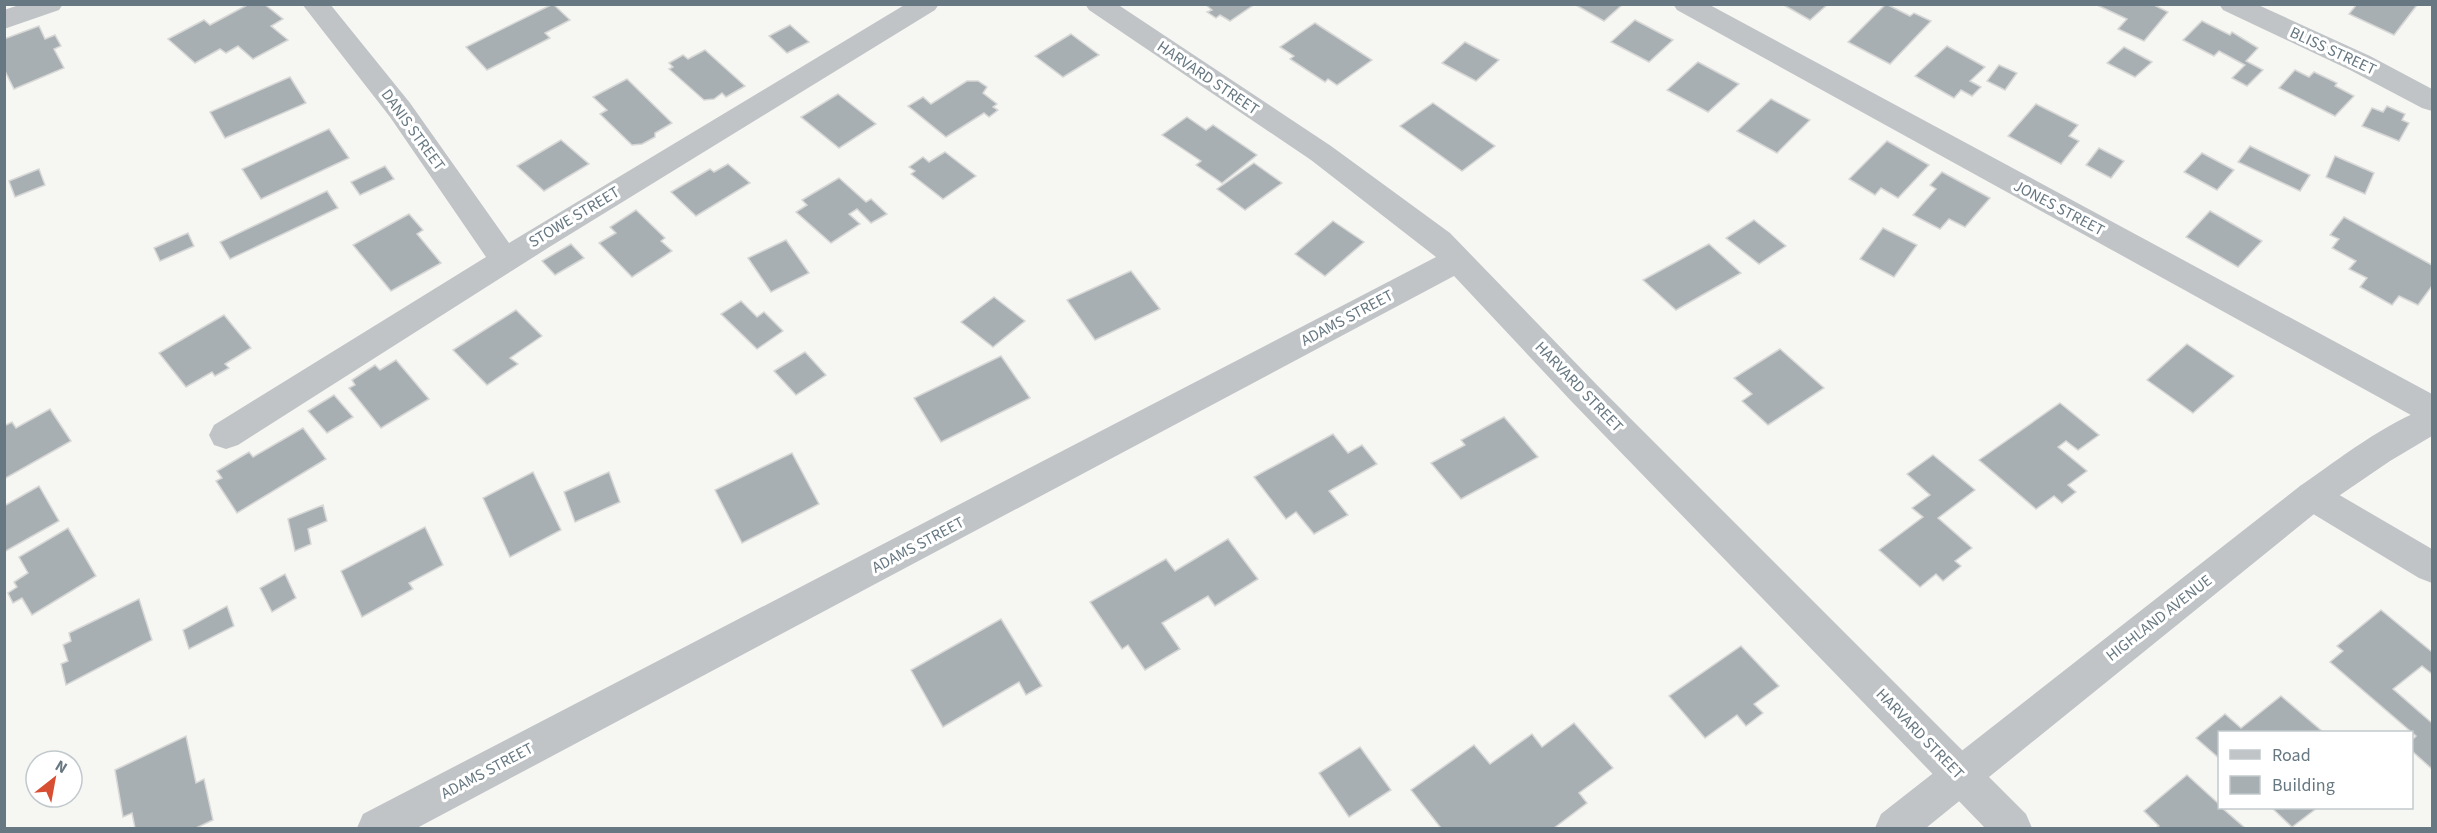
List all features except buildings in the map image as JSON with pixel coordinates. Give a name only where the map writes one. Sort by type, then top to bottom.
[{"type":"street","points":[[4,20],[50,4]]},
{"type":"street","name":"DANIS STREET","points":[[315,4],[400,110],[505,260]]},
{"type":"street","name":"STOWE STREET","points":[[226,435],[505,260],[926,4]]},
{"type":"street","name":"HARVARD STREET","points":[[1098,4],[1321,153],[1439,241],[1585,394],[2012,828]]},
{"type":"street","name":"JONES STREET","points":[[1686,4],[2433,410]]},
{"type":"street","name":"BLISS STREET","points":[[2232,4],[2360,63],[2433,101]]},
{"type":"street","name":"ADAMS STREET","points":[[377,828],[1457,260]]},
{"type":"street","name":"HIGHLAND AVENUE","points":[[1894,828],[2312,496],[2378,452],[2433,420]]},
{"type":"street","points":[[2312,496],[2433,567]]}]
